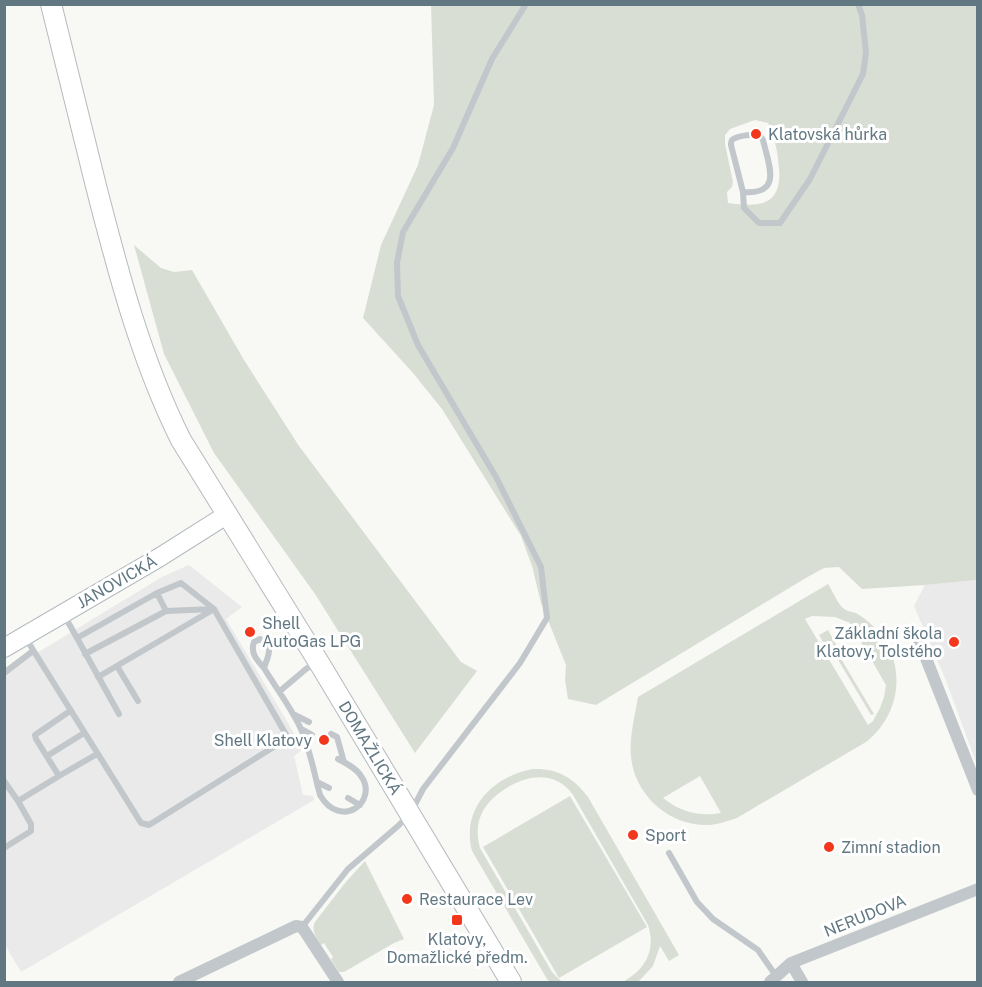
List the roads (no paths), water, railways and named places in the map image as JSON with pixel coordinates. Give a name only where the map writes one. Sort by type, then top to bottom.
[{"type":"main road","name":"DOMAŽLICKÁ","points":[[51,4],[116,262],[168,414],[181,440],[318,661],[511,982]]},
{"type":"main road","name":"JANOVICKÁ","points":[[4,648],[29,644],[63,614],[228,514]]},
{"type":"street","points":[[918,638],[978,790]]},
{"type":"street","name":"NERUDOVA","points":[[773,980],[790,963],[978,889]]},
{"type":"street","points":[[178,982],[296,926],[302,927],[338,982]]},
{"type":"street","points":[[790,963],[802,982]]},
{"type":"lane","points":[[302,927],[348,869],[410,814],[423,789],[520,663],[547,618],[542,567],[496,477],[418,345],[398,296],[397,263],[403,232],[453,148],[492,59],[526,4]]},
{"type":"lane","points":[[743,192],[752,193],[766,188],[770,183],[770,169],[761,136],[757,134],[735,138],[731,145],[743,192],[744,208],[759,223],[780,223],[810,179],[863,74],[866,53],[858,4]]},
{"type":"lane","points":[[4,673],[29,644],[141,823],[149,825],[288,738],[214,609],[181,583],[157,593],[76,638]]},
{"type":"lane","points":[[157,593],[166,611]]},
{"type":"lane","points":[[85,654],[166,611],[214,609]]},
{"type":"lane","points":[[99,677],[214,609]]},
{"type":"lane","points":[[63,614],[119,714]]},
{"type":"lane","points":[[280,691],[318,661]]},
{"type":"lane","points":[[117,666],[138,701]]},
{"type":"lane","points":[[264,668],[301,729],[320,795],[334,810],[351,811],[360,804],[366,794],[363,779],[361,774],[341,761],[337,737],[331,734]]},
{"type":"lane","points":[[59,776],[35,735],[70,711]]},
{"type":"lane","points":[[293,714],[309,722]]},
{"type":"lane","points":[[301,729],[312,735]]},
{"type":"lane","points":[[47,756],[84,733]]},
{"type":"lane","points":[[306,742],[316,747]]},
{"type":"lane","points":[[18,801],[97,754]]},
{"type":"lane","points":[[4,781],[31,824],[31,831],[4,848]]},
{"type":"lane","points":[[316,782],[329,788]]},
{"type":"lane","points":[[348,798],[360,804]]},
{"type":"lane","points":[[669,853],[697,902],[712,919],[758,950],[773,980]]},
{"type":"place","name":"Klatovská hůrka","points":[[756,134]]},
{"type":"place","name":"Shell AutoGas LPG","points":[[250,632]]},
{"type":"place","name":"Základní škola Klatovy, Tolstého","points":[[954,642]]},
{"type":"place","name":"Shell Klatovy","points":[[324,740]]},
{"type":"place","name":"Sport","points":[[633,835]]},
{"type":"place","name":"Zimní stadion","points":[[829,847]]},
{"type":"place","name":"Restaurace Lev","points":[[407,899]]},
{"type":"place","name":"Klatovy, Domažlické předm.","points":[[457,920]]}]
